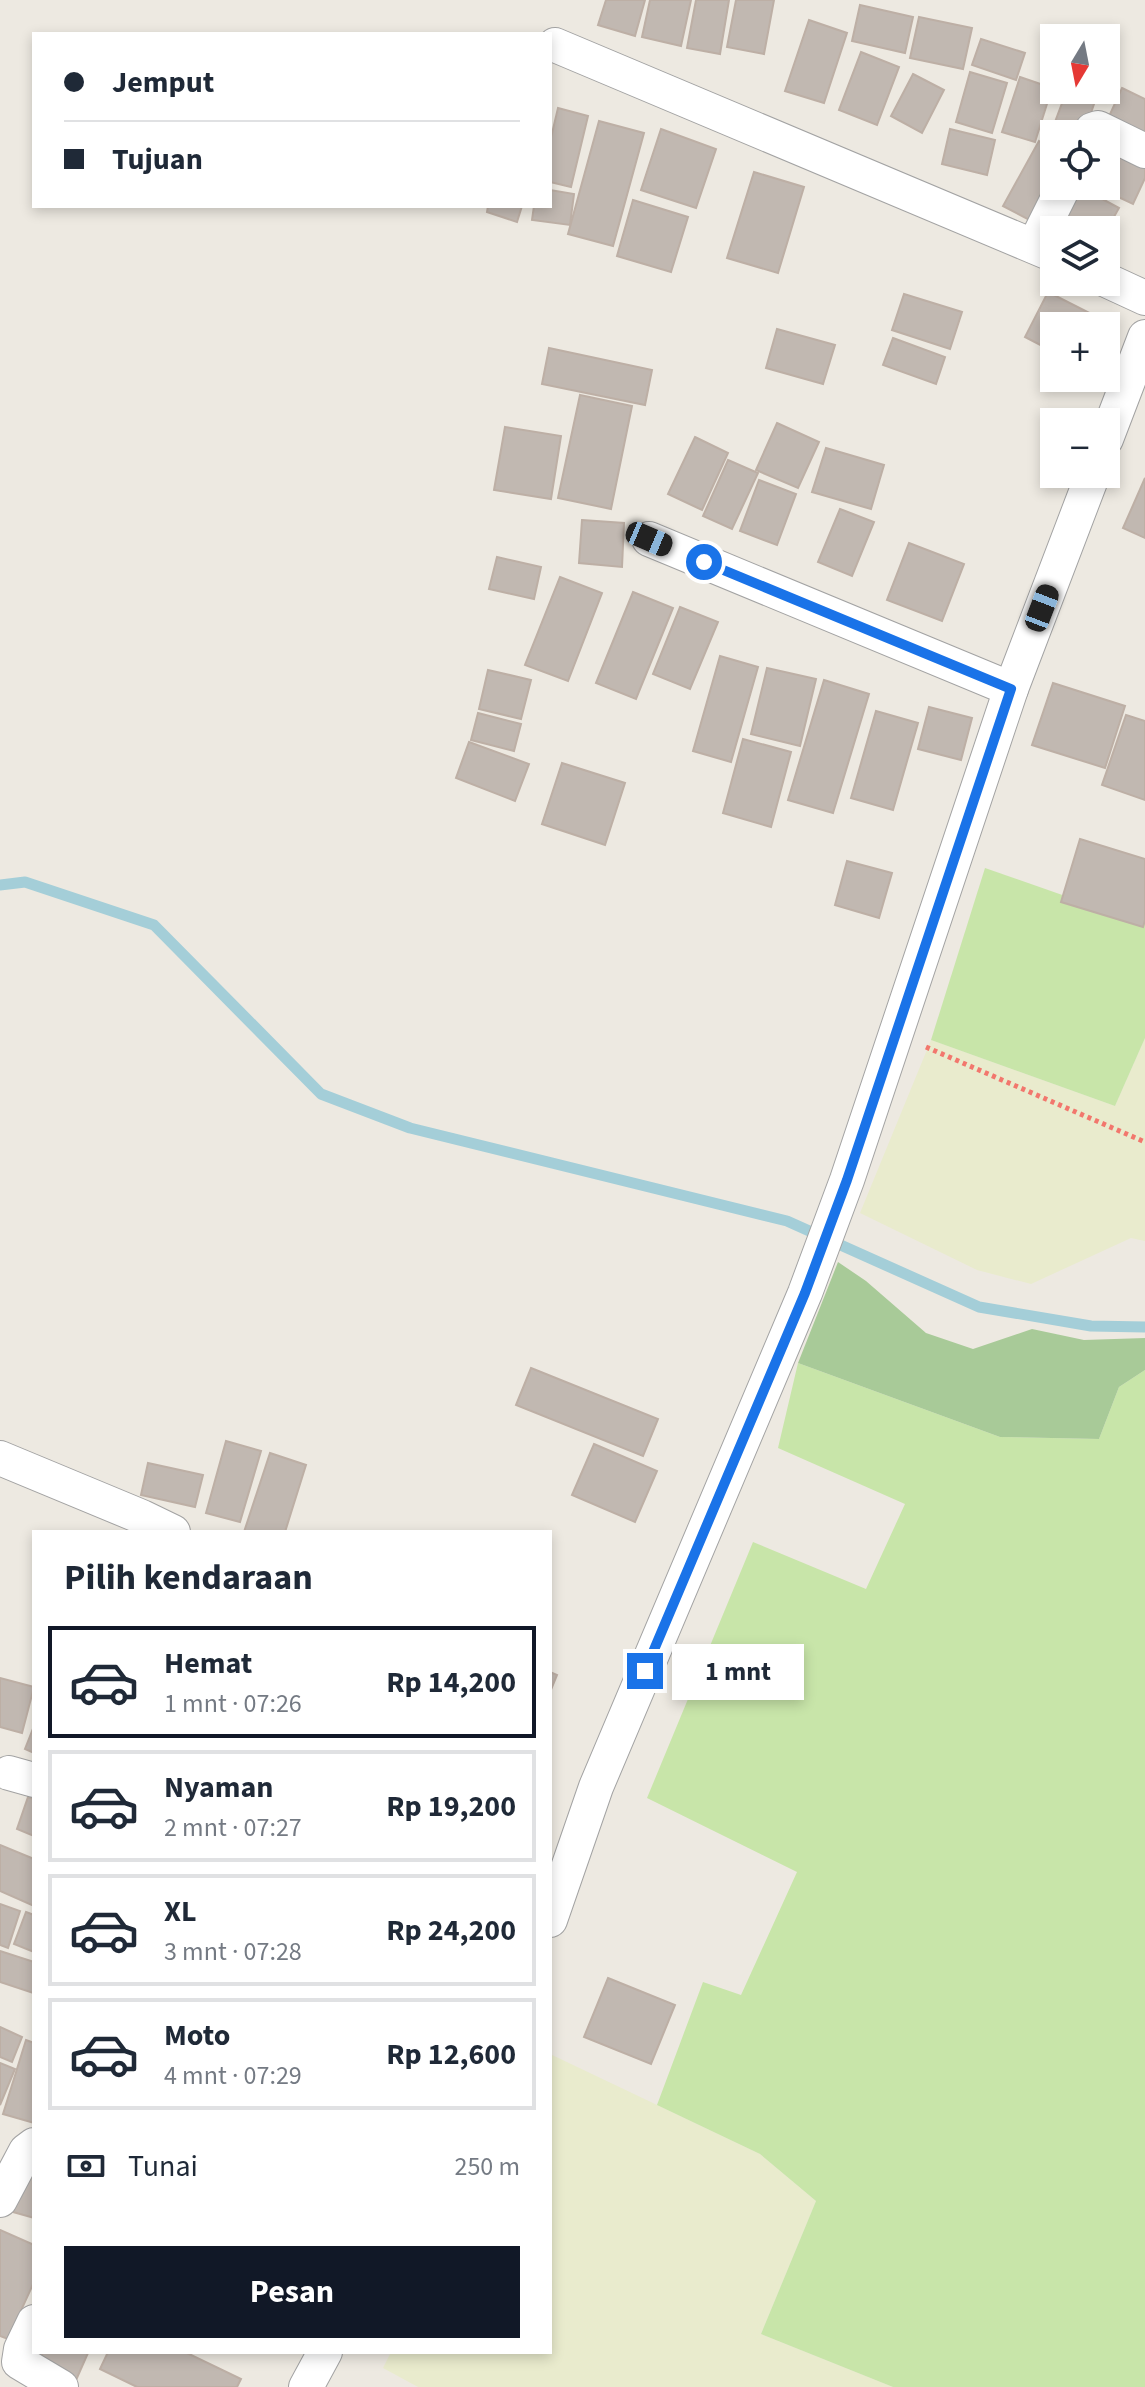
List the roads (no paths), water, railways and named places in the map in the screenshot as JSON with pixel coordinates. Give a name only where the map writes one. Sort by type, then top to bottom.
[{"type":"street","points":[[555,45],[1040,249]]},
{"type":"street","points":[[1120,139],[1145,151]]},
{"type":"street","points":[[1120,286],[1145,298]]},
{"type":"street","points":[[1118,408],[1145,337]]},
{"type":"street","points":[[552,1914],[596,1787],[805,1293],[847,1180],[1011,689],[1088,488]]},
{"type":"street","points":[[649,539],[1011,689]]},
{"type":"street","points":[[0,1458],[169,1530]]},
{"type":"street","points":[[0,2200],[26,2151],[32,2146]]},
{"type":"street","points":[[32,2326],[21,2349],[19,2362],[61,2387]]},
{"type":"street","points":[[306,2387],[324,2354]]},
{"type":"waterway","points":[[0,885],[25,882],[154,925],[321,1094],[410,1128],[787,1221],[979,1307],[1091,1326],[1145,1327]]}]
